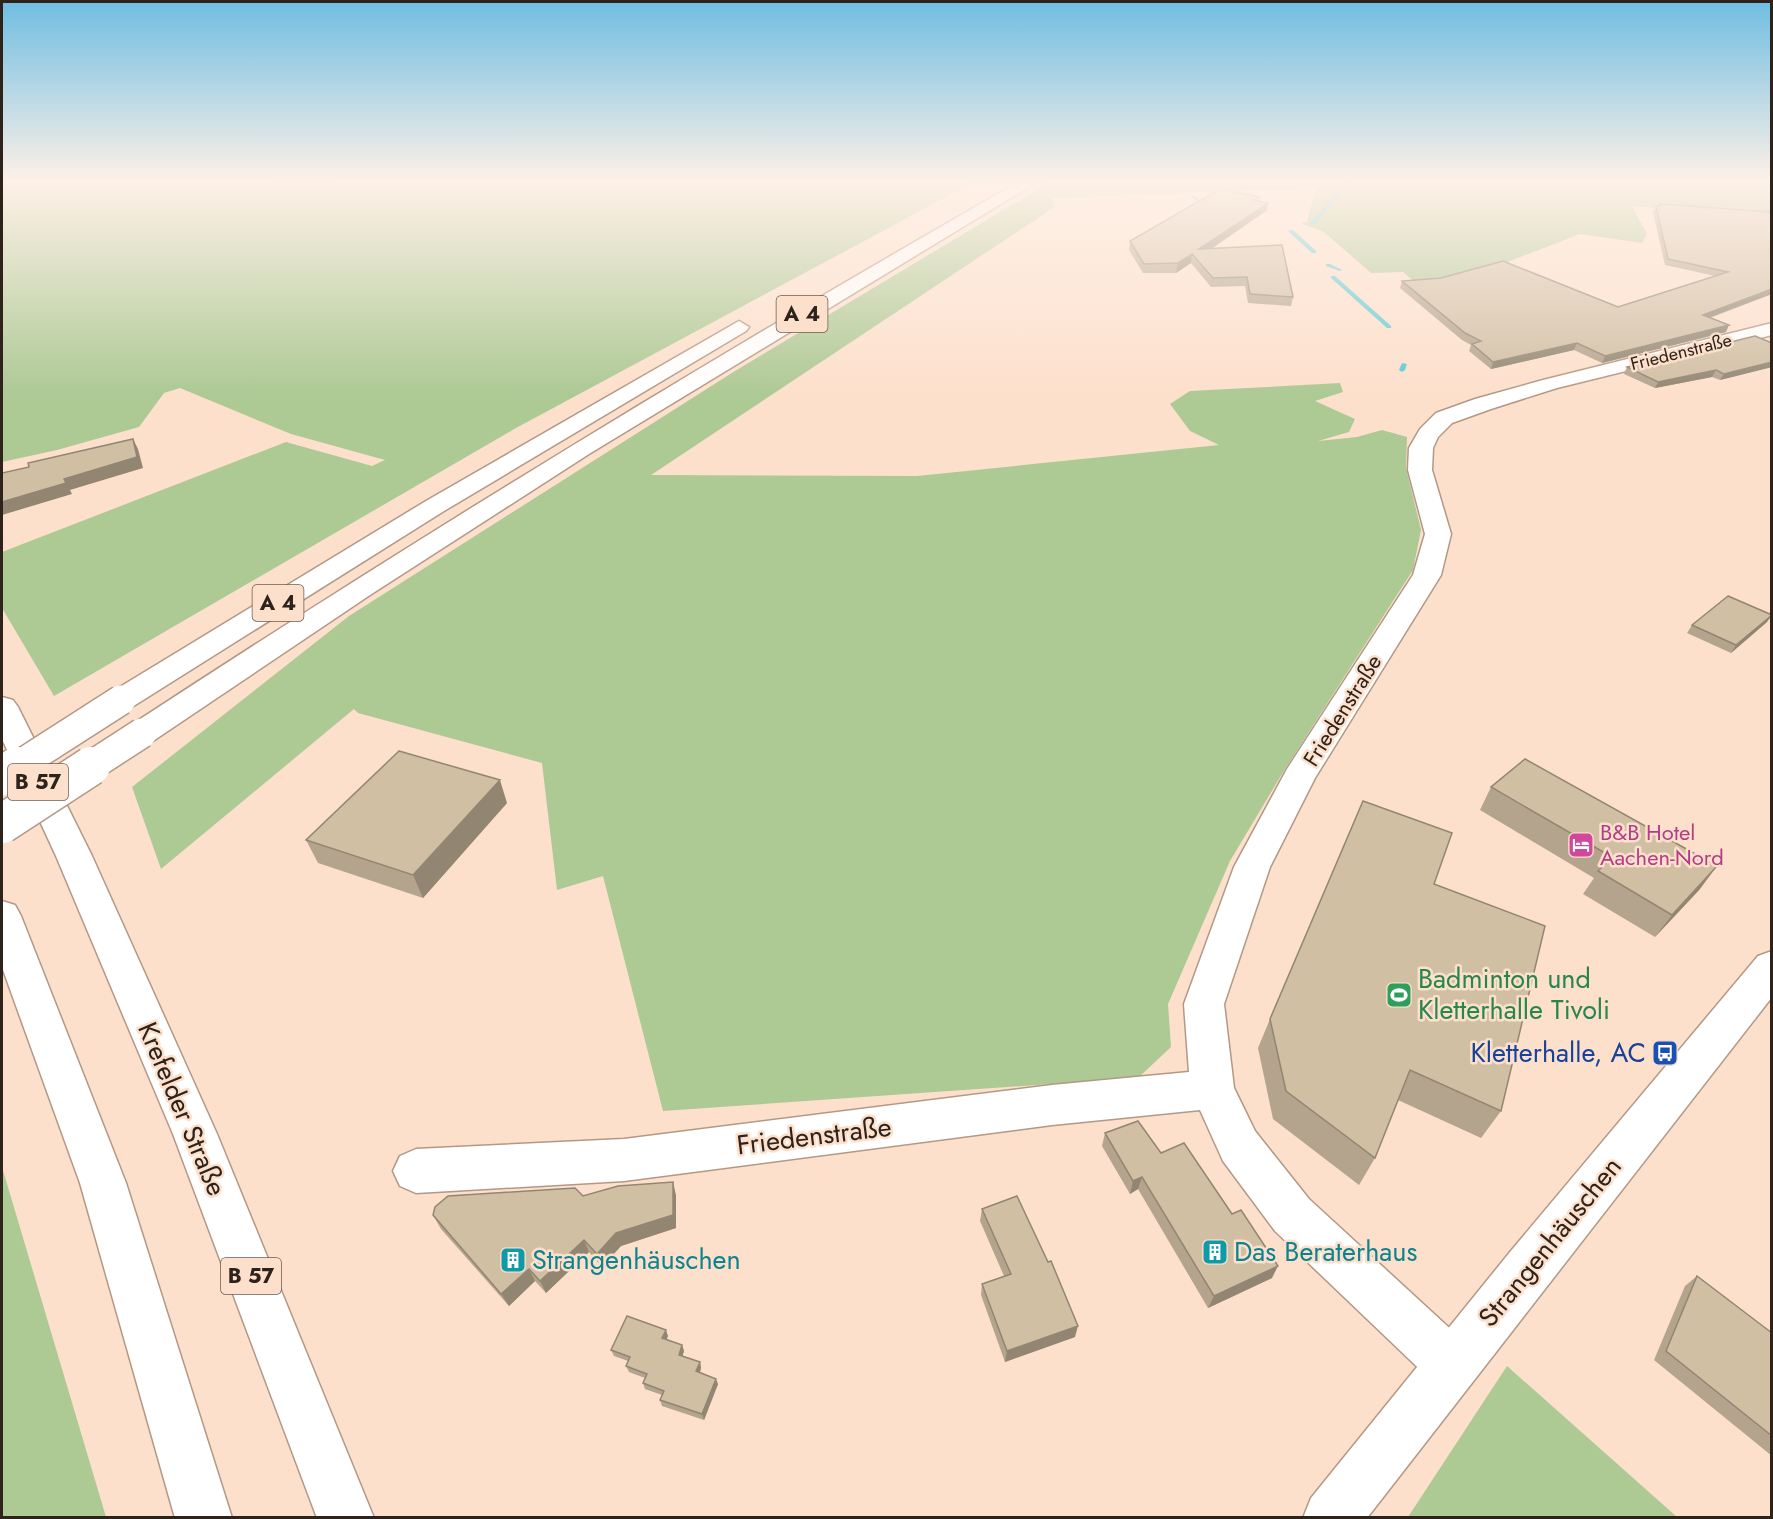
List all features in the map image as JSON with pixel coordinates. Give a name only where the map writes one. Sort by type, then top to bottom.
[{"type":"main road","name":"A 4","points":[[2,824],[142,733],[334,603],[577,451],[906,253]]},
{"type":"main road","name":"Friedenstraße","points":[[1521,393],[1512,378],[1739,321],[1772,309]]},
{"type":"main road","name":"A 4","points":[[2,776],[435,506],[758,315]]},
{"type":"main road","name":"Friedenstraße","points":[[1451,1364],[1292,1215],[1239,1146],[1212,1089],[1204,1004],[1252,867],[1299,777],[1427,575],[1438,534],[1420,470],[1421,448],[1428,435],[1444,418],[1521,393],[1772,329]]},
{"type":"main road","name":"Krefelder Straße","points":[[2,707],[74,856],[190,1123],[346,1518]]},
{"type":"main road","points":[[2,916],[103,1183],[204,1518]]},
{"type":"main road","name":"Strangenhäuschen","points":[[1331,1518],[1451,1364],[1772,968]]},
{"type":"main road","name":"Friedenstraße","points":[[416,1171],[624,1160],[1052,1105],[1212,1089]]},
{"type":"green space","points":[[2,253],[842,253],[516,428],[54,696],[2,608],[2,552],[286,442],[372,466],[385,460],[291,434],[180,388],[164,393],[139,427],[57,450],[2,462]]},
{"type":"green space","points":[[932,253],[985,253],[651,475],[917,476],[1219,445],[1190,431],[1170,404],[1190,391],[1340,383],[1343,392],[1315,401],[1355,419],[1349,432],[1318,441],[1357,437],[1382,430],[1407,437],[1406,468],[1421,530],[1413,570],[1285,769],[1230,861],[1168,1004],[1171,1047],[1138,1078],[663,1111],[603,876],[557,890],[542,763],[358,713],[354,709],[161,869],[132,787],[349,616],[735,371]]},
{"type":"green space","points":[[1348,253],[1531,253],[1492,268],[1416,283],[1403,272],[1371,273]]},
{"type":"green space","points":[[2,1167],[106,1517],[2,1517]]},
{"type":"green space","points":[[1507,1366],[1677,1517],[1408,1517]]},
{"type":"building","points":[[1137,253],[1284,253],[1293,297],[1250,294],[1247,277],[1213,278],[1192,254],[1178,263],[1144,264]]},
{"type":"building","points":[[1667,253],[1772,253],[1772,289],[1703,315],[1729,325],[1605,356],[1577,343],[1493,362],[1472,344],[1481,341],[1465,333],[1402,281],[1441,278],[1503,261],[1618,307],[1728,272],[1668,259]]},
{"type":"building","points":[[1755,336],[1772,343],[1772,362],[1724,374],[1716,370],[1658,382],[1627,367]]},
{"type":"building","points":[[133,439],[137,457],[64,479],[66,483],[2,502],[2,473],[29,467],[28,463]]},
{"type":"building","points":[[1728,596],[1772,615],[1736,645],[1692,625]]},
{"type":"building","points":[[399,751],[500,780],[413,875],[306,840]]},
{"type":"building","points":[[1525,759],[1717,866],[1672,915],[1598,871],[1612,857],[1491,787]]},
{"type":"building","name":"Badminton und Kletterhalle Tivoli","points":[[1363,801],[1452,833],[1434,884],[1545,926],[1501,1111],[1410,1070],[1375,1158],[1286,1091],[1270,1019]]},
{"type":"building","name":"Das Beraterhaus","points":[[1138,1121],[1161,1153],[1184,1143],[1232,1214],[1241,1210],[1278,1266],[1214,1296],[1142,1177],[1133,1181],[1105,1133]]},
{"type":"building","name":"Strangenhäuschen","points":[[673,1182],[673,1215],[616,1233],[597,1254],[584,1240],[540,1281],[529,1269],[501,1294],[433,1215],[435,1207],[448,1196],[575,1188],[583,1196],[618,1186]]},
{"type":"building","points":[[1017,1196],[1048,1262],[1051,1261],[1078,1326],[1007,1351],[982,1284],[1011,1274],[982,1209]]},
{"type":"building","points":[[1697,1276],[1772,1333],[1772,1436],[1666,1351]]},
{"type":"building","points":[[627,1316],[666,1330],[662,1338],[682,1345],[679,1355],[700,1362],[696,1371],[716,1379],[702,1414],[660,1400],[664,1391],[643,1383],[647,1374],[626,1366],[630,1357],[611,1350]]},
{"type":"waterway","points":[[1328,265],[1340,270]]},
{"type":"waterway","points":[[1333,277],[1389,327]]},
{"type":"waterway","points":[[1402,370],[1404,364]]},
{"type":"place","name":"B&B Hotel Aachen-Nord","points":[[1581,845]]},
{"type":"place","name":"Badminton und Kletterhalle Tivoli","points":[[1399,995]]},
{"type":"place","name":"Kletterhalle, AC","points":[[1665,1053]]},
{"type":"place","name":"Das Beraterhaus","points":[[1215,1252]]},
{"type":"place","name":"Strangenhäuschen","points":[[513,1260]]}]
